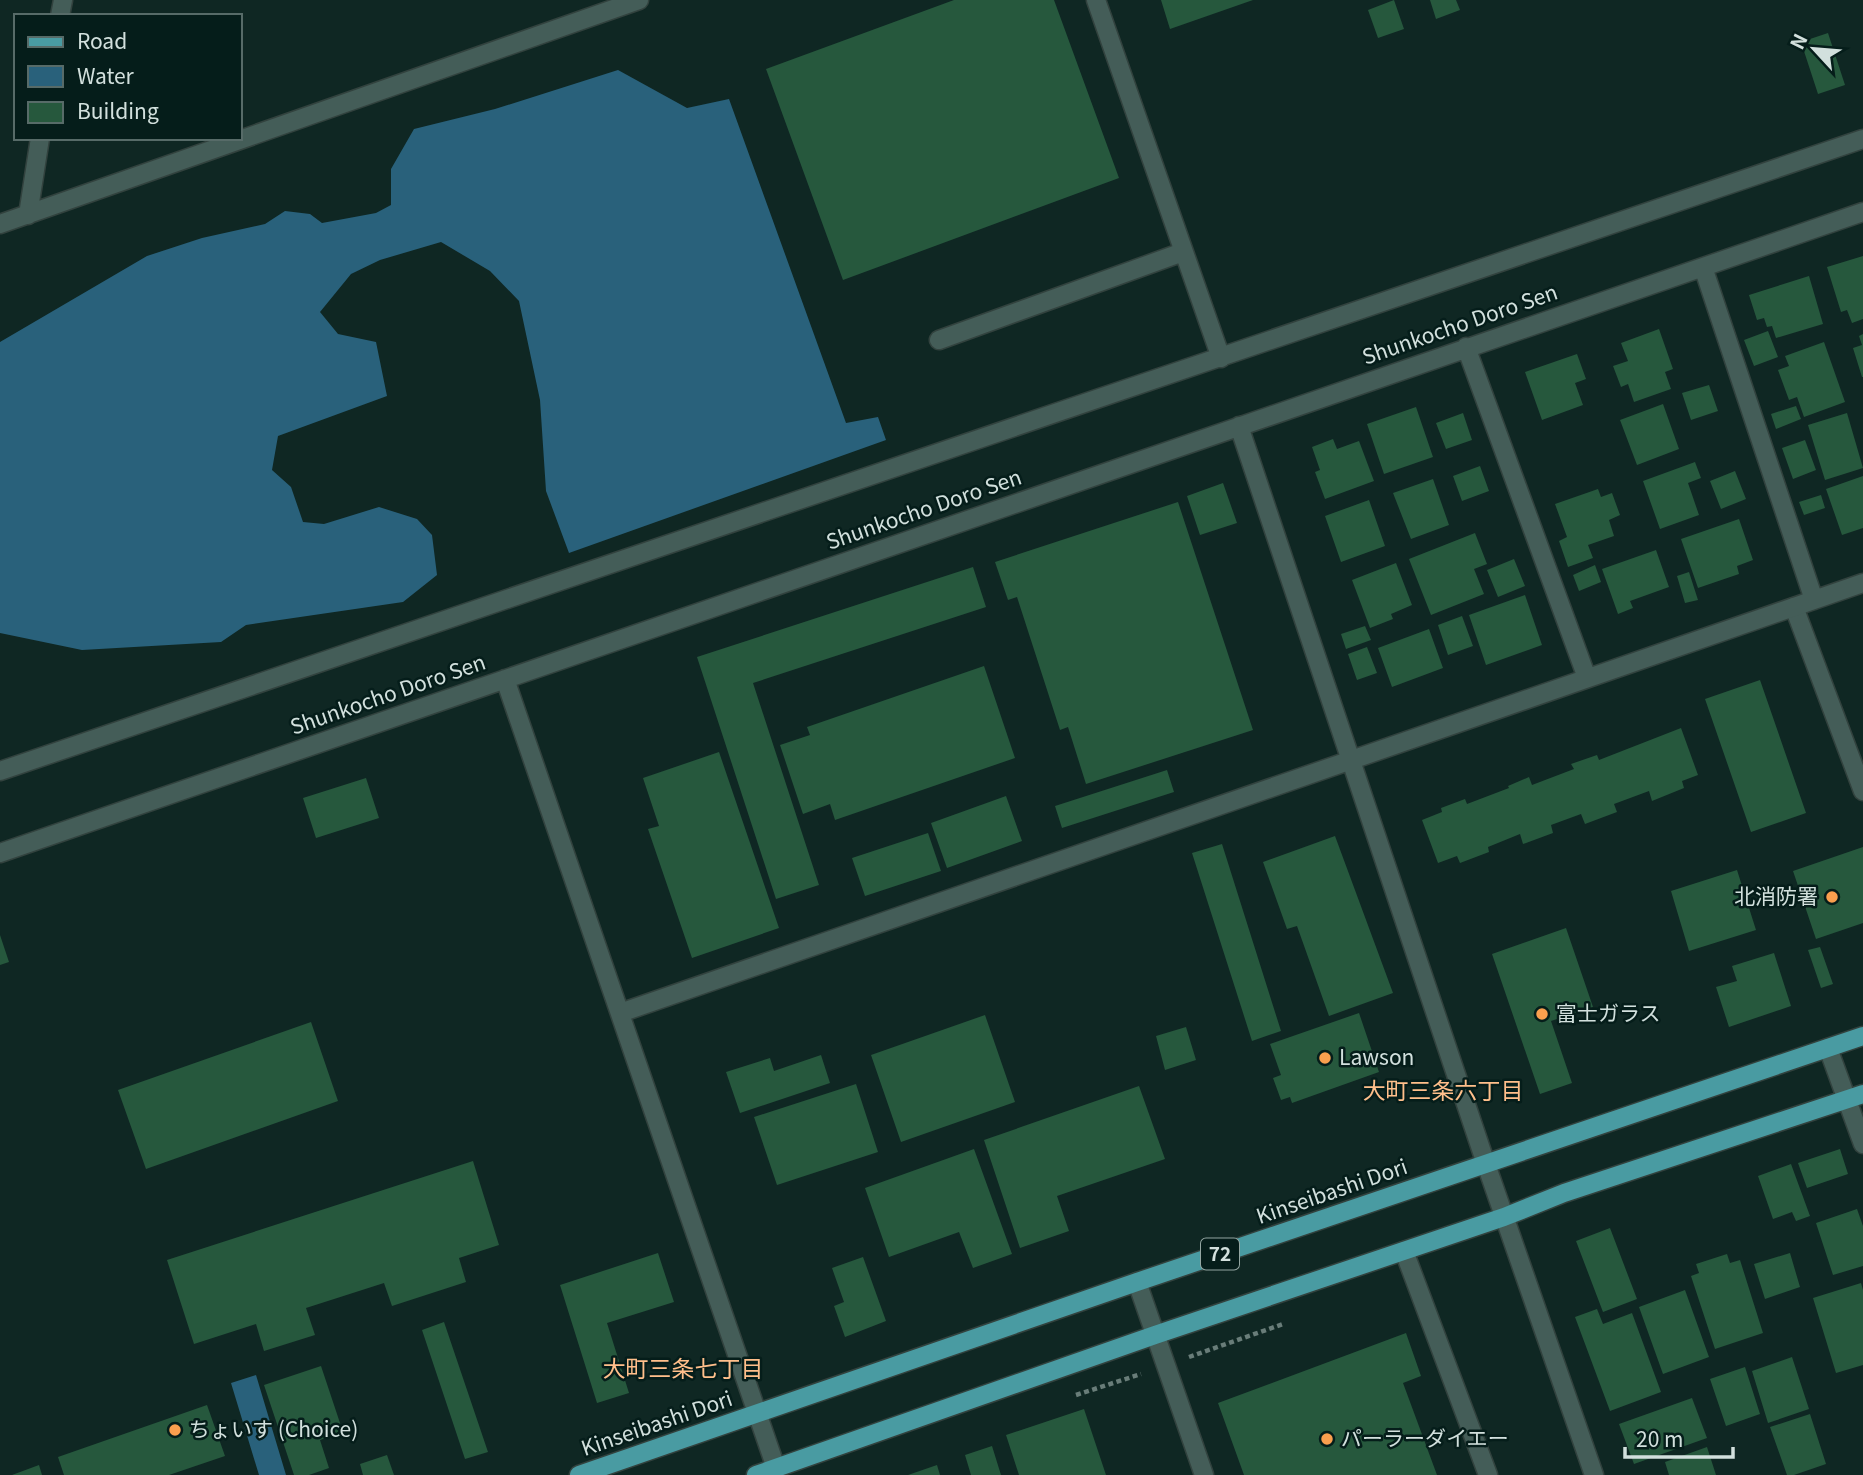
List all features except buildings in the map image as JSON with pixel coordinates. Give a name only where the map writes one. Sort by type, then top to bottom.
[{"type":"main road","name":"Kinseibashi Dori","points":[[579,1475],[1137,1282],[1863,1036]]},
{"type":"main road","points":[[756,1475],[1155,1335],[1504,1217],[1564,1193],[1854,1097]]},
{"type":"street","points":[[242,138],[617,4],[639,0]]},
{"type":"street","points":[[1096,0],[1220,358]]},
{"type":"street","points":[[0,771],[1863,139]]},
{"type":"street","points":[[28,215],[40,140]]},
{"type":"street","points":[[0,224],[237,140]]},
{"type":"street","name":"Shunkocho Doro Sen","points":[[0,853],[1863,212]]},
{"type":"street","points":[[939,340],[1183,253]]},
{"type":"street","points":[[1703,267],[1814,600]]},
{"type":"street","points":[[1466,347],[1587,678]]},
{"type":"street","points":[[1238,426],[1486,1164],[1594,1475]]},
{"type":"street","points":[[620,1013],[1863,583]]},
{"type":"street","points":[[1794,607],[1863,791]]},
{"type":"street","points":[[505,679],[776,1468]]},
{"type":"street","points":[[1828,1048],[1854,1097],[1863,1144]]},
{"type":"street","points":[[1405,1251],[1488,1475]]},
{"type":"street","points":[[1137,1282],[1204,1475]]},
{"type":"water","points":[[618,70],[687,108],[729,99],[846,423],[878,417],[886,440],[569,553],[546,491],[540,400],[519,301],[490,271],[441,242],[380,260],[351,274],[320,312],[338,334],[376,342],[387,396],[278,436],[272,470],[291,487],[303,522],[324,524],[379,507],[417,519],[432,535],[437,575],[403,602],[246,625],[221,642],[82,650],[0,633],[0,342],[147,256],[202,238],[265,224],[285,211],[310,214],[322,223],[376,213],[391,205],[391,169],[414,129],[495,109]]},
{"type":"water","points":[[256,1375],[286,1475],[259,1475],[231,1383]]},
{"type":"place","name":"北消防署","points":[[1832,897]]},
{"type":"place","name":"富士ガラス","points":[[1542,1014]]},
{"type":"place","name":"Lawson","points":[[1325,1058]]},
{"type":"place","name":"ちょいす (Choice)","points":[[175,1430]]},
{"type":"place","name":"パーラーダイエー","points":[[1327,1439]]},
{"type":"district","name":"大町三条六丁目","points":[[1443,1091]]},
{"type":"district","name":"大町三条七丁目","points":[[683,1369]]}]
